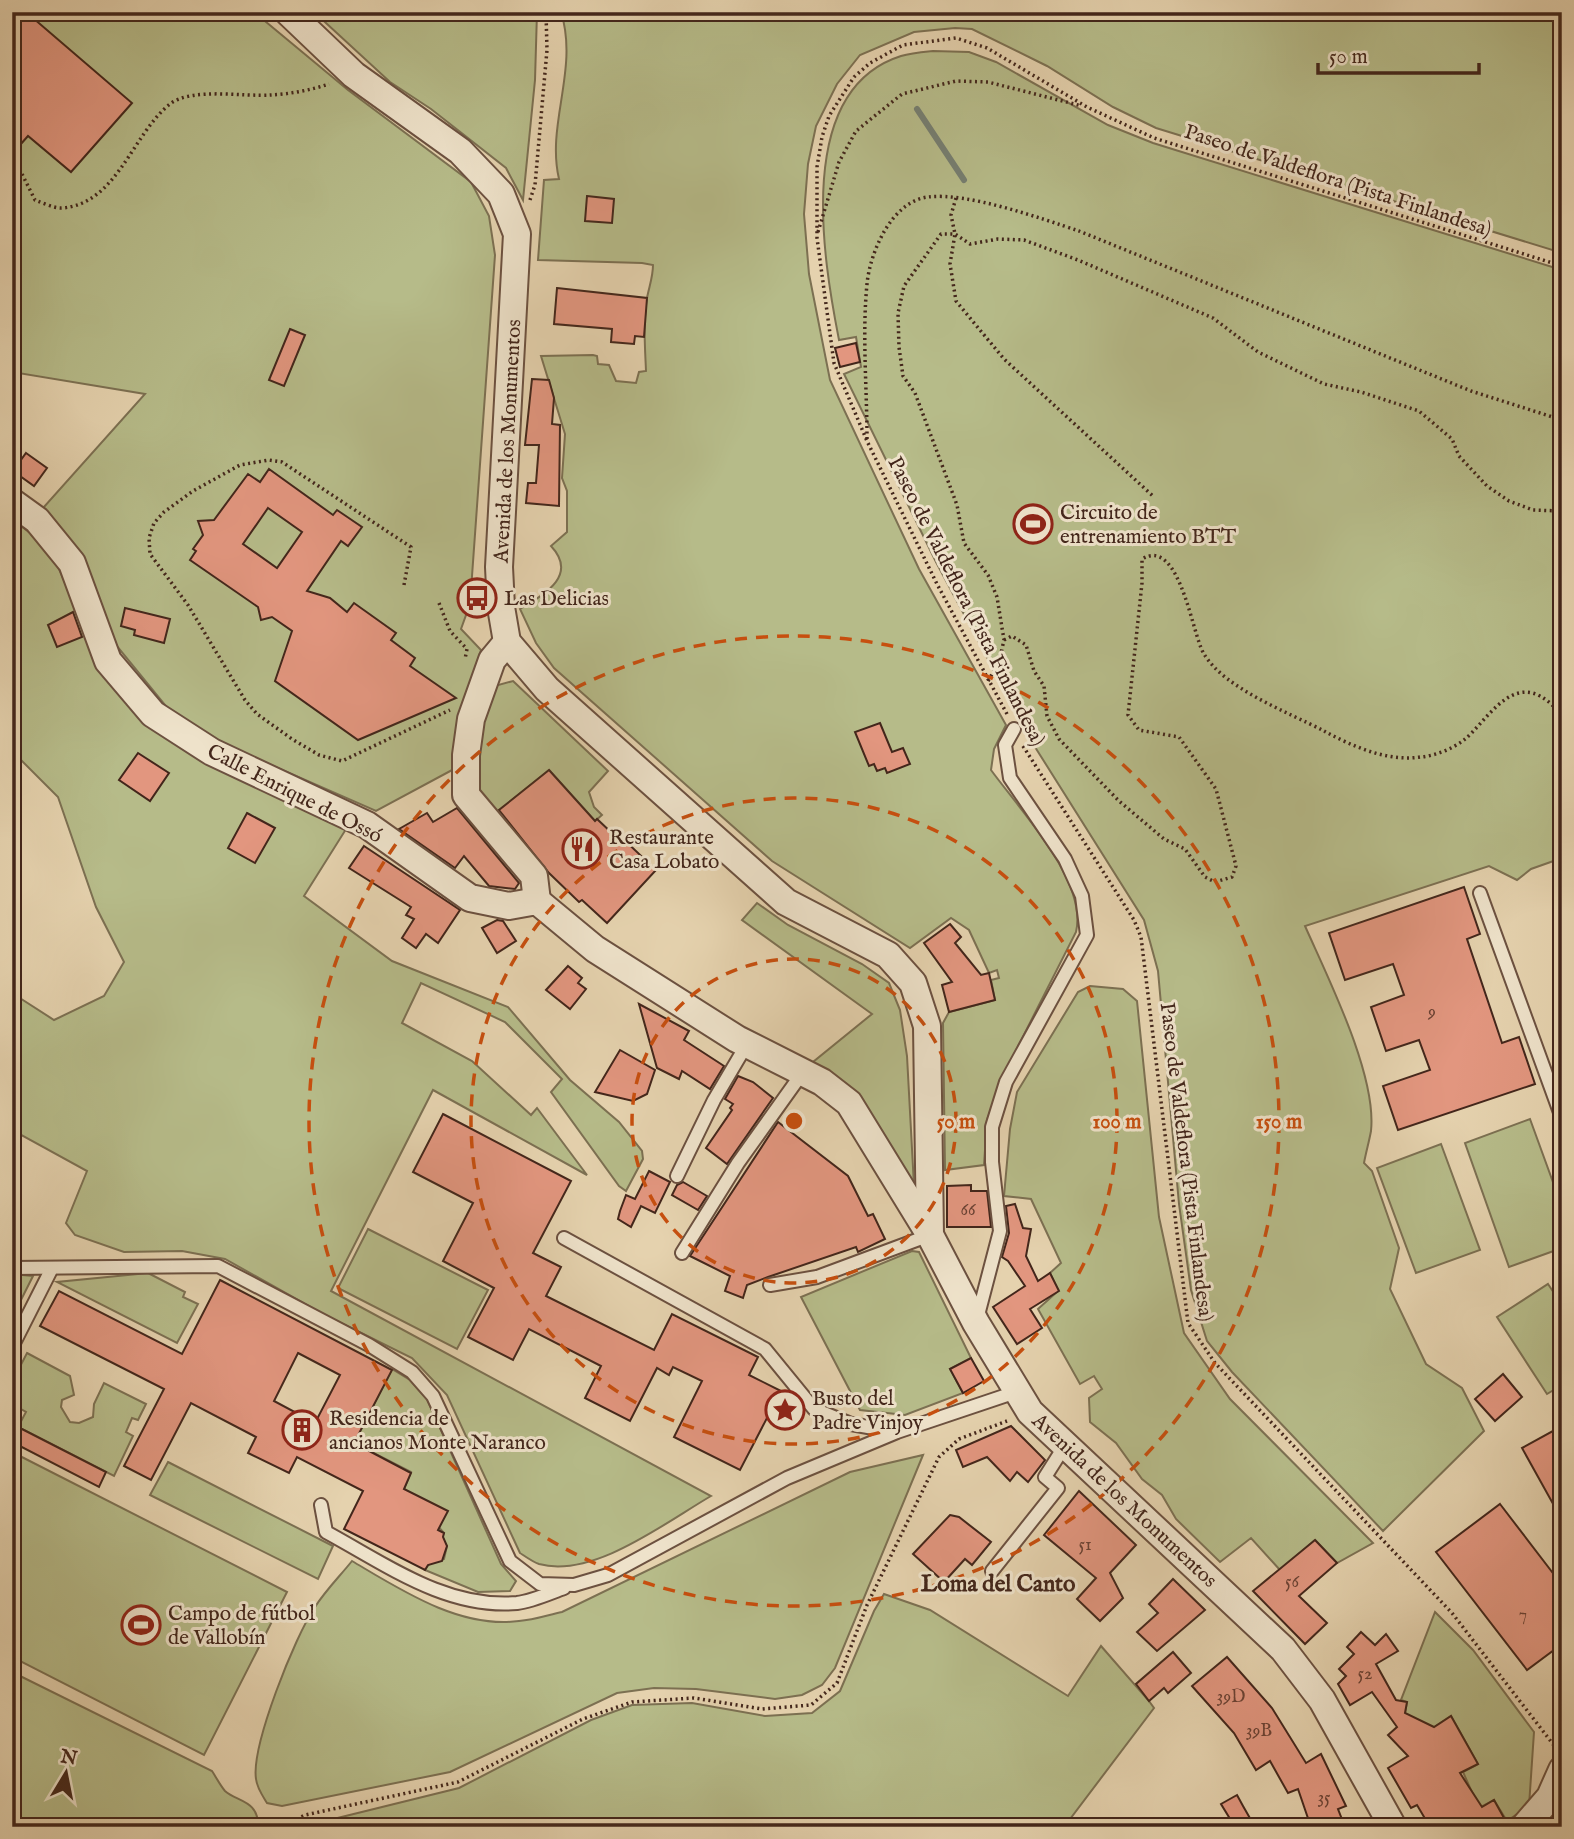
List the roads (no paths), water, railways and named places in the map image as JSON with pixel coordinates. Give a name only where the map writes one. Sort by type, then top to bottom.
[{"type":"street","name":"Avenida de los Monumentos","points":[[288,12],[354,75],[460,151],[501,194],[517,234],[499,567],[501,607],[507,642],[547,689],[786,902],[888,955],[913,983],[927,1026],[930,1235],[976,1323],[1023,1402],[1064,1447],[1283,1648],[1322,1700],[1392,1827]]},
{"type":"street","name":"Calle Enrique de Ossó","points":[[12,502],[37,520],[72,564],[108,662],[153,714],[212,752],[367,825],[470,898],[509,906],[537,901]]},
{"type":"street","points":[[507,642],[492,660],[471,719],[466,755],[467,795],[534,876],[537,901],[595,949],[747,1044],[822,1082],[849,1104],[930,1235]]},
{"type":"street","points":[[1524,1827],[1550,1797],[1559,1759]]},
{"type":"lane","points":[[976,1323],[1000,1231],[992,1162],[992,1127],[1006,1082],[1087,935],[1082,895],[1065,859],[1010,778],[1005,745],[1014,729]]},
{"type":"lane","points":[[1480,893],[1562,1118]]},
{"type":"lane","points":[[677,1176],[714,1101],[747,1044]]},
{"type":"lane","points":[[682,1253],[753,1142],[803,1072]]},
{"type":"lane","points":[[770,1285],[838,1270],[930,1235]]},
{"type":"lane","points":[[564,1238],[765,1349],[814,1409],[851,1424],[897,1432]]},
{"type":"lane","points":[[12,1268],[218,1266],[369,1345],[412,1372],[433,1396],[510,1561],[540,1584],[575,1584]]},
{"type":"lane","points":[[12,1347],[52,1268]]},
{"type":"lane","points":[[321,1505],[326,1532],[440,1593],[476,1603],[520,1603],[608,1575],[787,1478],[897,1432],[1023,1402]]},
{"type":"lane","points":[[992,1571],[1058,1488],[1045,1477],[1064,1447]]},
{"type":"waterway","points":[[917,109],[964,180]]},
{"type":"place","name":"Circuito de entrenamiento BTT","points":[[1033,524]]},
{"type":"place","name":"Las Delicias","points":[[477,598]]},
{"type":"place","name":"Restaurante Casa Lobato","points":[[582,849]]},
{"type":"place","name":"Busto del Padre Vinjoy","points":[[785,1410]]},
{"type":"place","name":"Residencia de ancianos Monte Naranco","points":[[302,1430]]},
{"type":"place","name":"Campo de fútbol de Vallobín","points":[[141,1625]]},
{"type":"district","name":"Loma del Canto","points":[[998,1583]]}]
